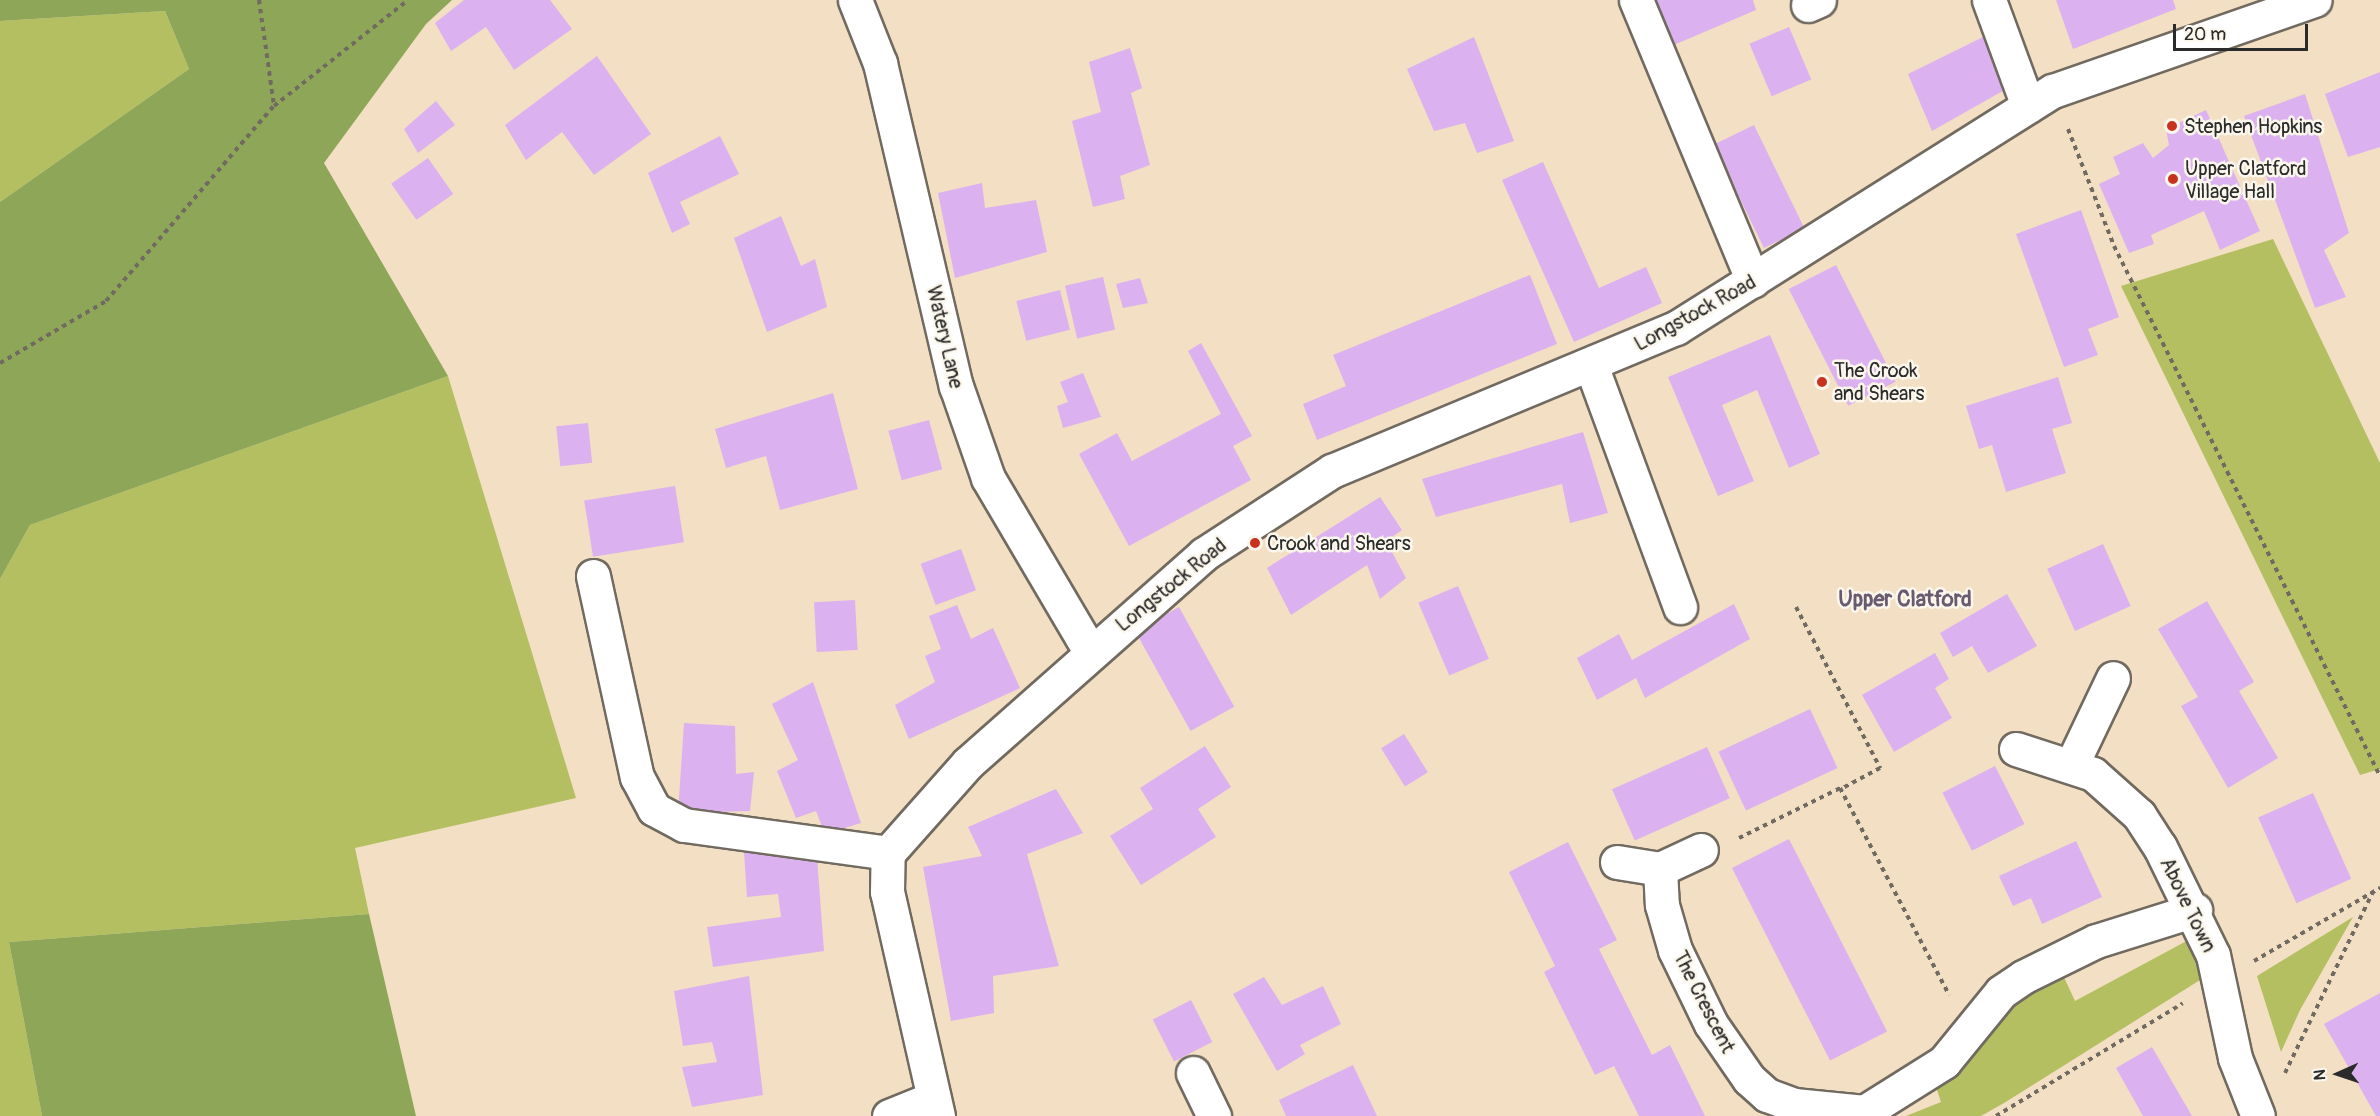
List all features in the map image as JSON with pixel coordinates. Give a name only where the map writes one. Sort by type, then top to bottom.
[{"type":"street","name":"Watery Lane","points":[[855,0],[880,63],[956,387],[988,478],[1090,651]]},
{"type":"street","points":[[1636,0],[1753,281]]},
{"type":"street","points":[[1989,0],[2040,99]]},
{"type":"street","name":"Longstock Road","points":[[888,853],[968,763],[1090,651],[1204,554],[1332,471],[1676,328],[2040,99],[2315,0]]},
{"type":"street","points":[[1591,365],[1680,607]]},
{"type":"street","points":[[594,576],[637,777],[654,809],[684,825],[888,853],[887,892],[936,1107],[889,1116]]},
{"type":"street","points":[[2072,764],[2113,678]]},
{"type":"street","name":"Above Town","points":[[2016,749],[2072,764],[2093,774],[2139,815],[2195,910],[2221,981],[2235,1058],[2258,1116]]},
{"type":"street","points":[[1617,862],[1660,869],[1701,850]]},
{"type":"street","name":"The Crescent","points":[[1660,869],[1675,950],[1711,1024],[1743,1071],[1767,1095],[1794,1105],[1862,1114],[1919,1082],[1970,1035],[2001,992],[2024,977],[2097,941],[2195,910]]},
{"type":"street","points":[[1192,1073],[1214,1116]]},
{"type":"path","points":[[259,0],[274,106]]},
{"type":"path","points":[[0,363],[106,301],[274,106],[408,0]]},
{"type":"path","points":[[2040,99],[2380,776]]},
{"type":"path","points":[[1701,850],[1713,851],[1880,768],[1796,606]]},
{"type":"path","points":[[1840,789],[1970,1035]]},
{"type":"path","points":[[2281,1082],[2373,892]]},
{"type":"green space","points":[[0,0],[452,0],[426,24],[324,163],[448,376],[30,525],[0,579],[0,202],[189,69],[165,11],[0,21]]},
{"type":"green space","points":[[165,11],[189,69],[0,202],[0,21]]},
{"type":"green space","points":[[2273,239],[2380,463],[2380,769],[2360,775],[2121,286]]},
{"type":"green space","points":[[448,376],[576,798],[355,848],[369,914],[9,942],[42,1116],[0,1116],[0,579],[30,525]]},
{"type":"green space","points":[[369,914],[416,1116],[42,1116],[9,942]]},
{"type":"green space","points":[[2353,917],[2300,1010],[2281,1052],[2257,976]]},
{"type":"green space","points":[[2194,937],[2208,975],[2004,1103],[1981,1116],[1906,1116],[1941,1102],[1936,1087],[2005,1007],[2061,971],[2075,1001]]},
{"type":"building","points":[[464,0],[550,0],[572,29],[514,70],[486,27],[451,51],[435,23]]},
{"type":"building","points":[[1648,0],[1753,0],[1756,10],[1669,47]]},
{"type":"building","points":[[2056,0],[2173,0],[2176,9],[2073,49]]},
{"type":"building","points":[[1789,27],[1811,79],[1772,96],[1749,44]]},
{"type":"building","points":[[1985,36],[2008,88],[1932,131],[1908,74]]},
{"type":"building","points":[[1474,37],[1514,141],[1477,153],[1465,123],[1434,131],[1407,69]]},
{"type":"building","points":[[1130,48],[1142,88],[1131,93],[1150,165],[1120,176],[1125,199],[1093,207],[1072,121],[1101,112],[1089,62]]},
{"type":"building","points":[[597,56],[651,134],[594,175],[562,132],[526,160],[505,125]]},
{"type":"building","points":[[2380,72],[2380,147],[2348,157],[2325,94]]},
{"type":"building","points":[[2305,94],[2349,233],[2324,250],[2346,297],[2315,308],[2244,116]]},
{"type":"building","points":[[436,101],[455,125],[418,153],[404,129]]},
{"type":"building","name":"Upper Clatford Village Hall","points":[[2206,110],[2260,231],[2220,250],[2204,211],[2151,235],[2154,244],[2129,253],[2099,184],[2120,174],[2113,157],[2143,143],[2153,158],[2169,145],[2166,129]]},
{"type":"building","points":[[1754,125],[1804,228],[1764,248],[1714,145]]},
{"type":"building","points":[[720,136],[739,174],[680,202],[690,224],[672,233],[648,173]]},
{"type":"building","points":[[428,158],[453,194],[416,220],[391,184]]},
{"type":"building","points":[[1543,162],[1599,288],[1646,267],[1662,303],[1574,342],[1502,180]]},
{"type":"building","points":[[982,183],[985,208],[1036,200],[1047,252],[955,278],[938,193]]},
{"type":"building","points":[[2081,210],[2119,317],[2088,329],[2098,355],[2064,367],[2016,234]]},
{"type":"building","points":[[781,216],[801,266],[815,259],[827,307],[767,332],[734,238]]},
{"type":"building","points":[[1836,265],[1895,382],[1848,406],[1789,289]]},
{"type":"building","points":[[1530,275],[1557,344],[1317,440],[1303,404],[1346,386],[1333,355]]},
{"type":"building","points":[[1103,277],[1115,330],[1077,338],[1065,286]]},
{"type":"building","points":[[1140,278],[1148,303],[1123,308],[1116,284]]},
{"type":"building","points":[[1060,290],[1070,330],[1026,341],[1016,301]]},
{"type":"building","points":[[1770,335],[1820,454],[1789,468],[1757,390],[1722,405],[1754,481],[1718,496],[1668,377]]},
{"type":"building","points":[[1201,343],[1252,436],[1233,446],[1251,480],[1129,546],[1079,454],[1117,433],[1132,461],[1221,414],[1188,351]]},
{"type":"building","points":[[1083,373],[1101,417],[1063,428],[1057,406],[1068,402],[1060,382]]},
{"type":"building","points":[[2058,377],[2072,423],[2052,429],[2066,473],[2006,492],[1992,445],[1979,449],[1966,406]]},
{"type":"building","points":[[833,393],[858,489],[780,510],[766,456],[726,468],[715,429]]},
{"type":"building","points":[[929,420],[942,469],[902,480],[888,431]]},
{"type":"building","points":[[588,423],[592,463],[560,466],[556,426]]},
{"type":"building","points":[[1583,432],[1608,513],[1570,523],[1562,484],[1436,517],[1422,479]]},
{"type":"building","points":[[675,486],[684,542],[593,557],[584,500]]},
{"type":"building","points":[[1380,497],[1402,530],[1386,541],[1406,578],[1380,599],[1367,565],[1291,615],[1267,568]]},
{"type":"building","points":[[2103,544],[2131,606],[2075,631],[2047,569]]},
{"type":"building","points":[[961,549],[976,590],[936,605],[921,564]]},
{"type":"building","points":[[1458,586],[1489,659],[1449,676],[1418,603]]},
{"type":"building","points":[[2007,594],[2037,646],[1988,673],[1972,646],[1953,657],[1940,633]]},
{"type":"building","points":[[855,600],[858,650],[817,652],[814,602]]},
{"type":"building","points":[[2207,601],[2254,682],[2239,691],[2278,758],[2228,788],[2181,706],[2198,697],[2158,629]]},
{"type":"building","points":[[1734,604],[1750,639],[1645,698],[1636,678],[1597,700],[1577,658],[1619,634],[1632,660]]},
{"type":"building","points":[[957,605],[971,639],[993,628],[1020,688],[909,739],[895,705],[935,682],[925,656],[941,649],[929,616]]},
{"type":"building","points":[[1179,607],[1234,707],[1191,731],[1135,631]]},
{"type":"building","points":[[1935,653],[1949,679],[1935,688],[1952,718],[1894,752],[1862,695]]},
{"type":"building","points":[[813,682],[861,823],[825,834],[816,811],[796,818],[777,771],[798,760],[772,704]]},
{"type":"building","points":[[1810,709],[1837,768],[1746,811],[1718,752]]},
{"type":"building","points":[[684,723],[735,726],[736,774],[754,772],[750,811],[678,813]]},
{"type":"building","points":[[1404,734],[1428,772],[1405,786],[1381,748]]},
{"type":"building","points":[[1205,746],[1231,787],[1198,809],[1216,837],[1141,885],[1110,836],[1153,809],[1140,788]]},
{"type":"building","points":[[1707,747],[1730,798],[1635,840],[1612,789]]},
{"type":"building","points":[[1995,766],[2025,824],[1972,851],[1942,793]]},
{"type":"building","points":[[1056,789],[1083,833],[1027,854],[1059,966],[993,976],[994,1013],[951,1021],[923,867],[982,856],[968,827]]},
{"type":"building","points":[[2313,793],[2351,879],[2296,903],[2258,817]]},
{"type":"building","points":[[1789,839],[1887,1031],[1830,1061],[1732,868]]},
{"type":"building","points":[[2076,841],[2102,897],[2042,924],[2031,898],[2013,906],[1999,876]]},
{"type":"building","points":[[1568,842],[1617,940],[1599,949],[1652,1055],[1670,1045],[1705,1116],[1639,1116],[1614,1066],[1595,1075],[1544,972],[1555,966],[1509,872]]},
{"type":"building","points":[[816,844],[824,951],[713,967],[707,927],[781,917],[778,894],[747,897],[744,852]]},
{"type":"building","points":[[749,976],[763,1095],[692,1107],[682,1067],[717,1062],[712,1042],[683,1046],[674,991]]},
{"type":"building","points":[[1264,977],[1282,1005],[1323,986],[1341,1024],[1300,1045],[1305,1054],[1277,1071],[1233,994]]},
{"type":"building","points":[[2380,993],[2380,1116],[2376,1116],[2324,1024]]},
{"type":"building","points":[[1191,1000],[1212,1042],[1174,1061],[1153,1020]]},
{"type":"building","points":[[2152,1047],[2192,1116],[2143,1116],[2116,1068]]},
{"type":"building","points":[[1353,1065],[1377,1116],[1286,1116],[1279,1100]]},
{"type":"place","name":"Stephen Hopkins","points":[[2172,126]]},
{"type":"place","name":"Upper Clatford Village Hall","points":[[2173,179]]},
{"type":"place","name":"The Crook and Shears","points":[[1822,382]]},
{"type":"place","name":"Crook and Shears","points":[[1255,543]]},
{"type":"district","name":"Upper Clatford","points":[[1905,600]]}]
